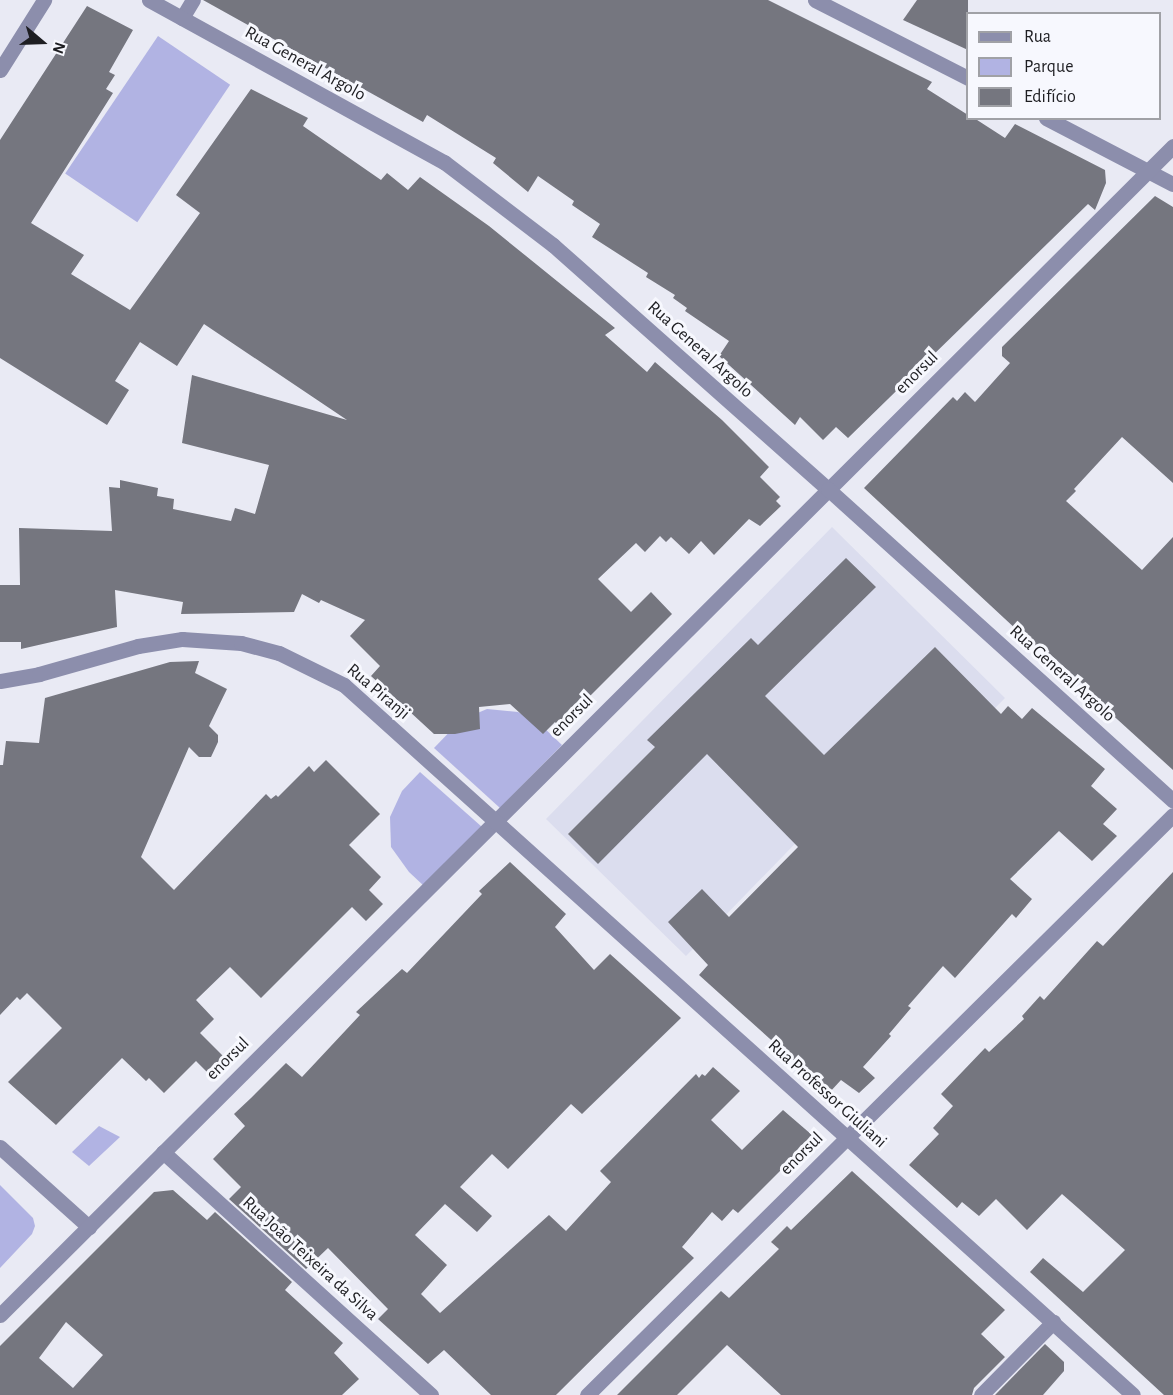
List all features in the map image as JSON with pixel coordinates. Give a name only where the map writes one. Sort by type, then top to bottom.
[{"type":"street","points":[[0,70],[44,0]]},
{"type":"street","name":"Rua General Argolo","points":[[149,0],[444,162],[553,245],[828,489],[1173,801]]},
{"type":"street","points":[[182,18],[193,0]]},
{"type":"street","points":[[815,0],[966,77]]},
{"type":"street","points":[[1050,120],[1173,184]]},
{"type":"street","name":"enorsul","points":[[0,1315],[1173,146]]},
{"type":"street","name":"Rua Piranji","points":[[0,681],[39,674],[138,646],[182,639],[240,643],[279,653],[344,685],[494,821]]},
{"type":"street","name":"enorsul","points":[[587,1395],[1173,815]]},
{"type":"street","name":"Rua Professor Giuliani","points":[[494,821],[1133,1395]]},
{"type":"street","points":[[0,1147],[88,1227]]},
{"type":"street","name":"Rua João Teixeira da Silva","points":[[163,1152],[430,1395]]},
{"type":"street","points":[[981,1395],[1053,1322]]},
{"type":"shaded area","points":[[832,527],[1005,698],[884,821],[849,788],[686,956],[546,819]]},
{"type":"green space","points":[[158,36],[230,85],[137,222],[65,174]]},
{"type":"green space","points":[[487,709],[518,712],[541,725],[562,745],[500,808],[434,748],[461,720]]},
{"type":"green space","points":[[420,772],[482,827],[424,886],[409,872],[391,847],[390,817],[402,791]]},
{"type":"green space","points":[[99,1126],[120,1137],[89,1166],[72,1152]]},
{"type":"green space","points":[[0,1185],[33,1218],[35,1226],[32,1234],[0,1268]]},
{"type":"building","points":[[203,0],[768,0],[932,82],[927,89],[966,114],[966,120],[977,120],[1005,138],[1015,124],[1105,170],[1106,183],[1095,210],[1088,204],[848,438],[836,427],[823,440],[800,417],[795,425],[719,356],[729,341],[685,311],[687,308],[673,298],[675,295],[646,277],[648,273],[592,237],[600,224],[572,205],[574,201],[538,176],[528,192],[493,163],[496,158],[427,115],[423,122]]},
{"type":"building","points":[[917,0],[968,0],[966,49],[903,20]]},
{"type":"building","points":[[87,6],[133,30],[109,72],[115,75],[106,89],[113,93],[31,223],[84,255],[71,274],[130,310],[200,213],[176,195],[251,89],[308,118],[303,126],[381,180],[387,173],[408,190],[420,177],[489,226],[615,328],[605,335],[647,372],[655,362],[722,420],[769,467],[760,477],[780,497],[776,501],[781,506],[760,526],[749,519],[714,555],[701,541],[689,554],[671,537],[666,542],[660,536],[645,552],[636,543],[598,579],[631,612],[651,592],[672,614],[559,727],[555,722],[543,734],[510,704],[479,707],[480,729],[455,734],[434,734],[371,676],[380,666],[350,636],[365,620],[321,600],[319,603],[302,594],[294,612],[181,614],[183,602],[115,590],[117,627],[21,649],[21,642],[0,642],[0,585],[20,585],[19,528],[112,531],[109,487],[120,488],[120,480],[158,488],[157,496],[174,499],[173,509],[231,521],[235,508],[255,514],[269,465],[182,443],[192,375],[347,420],[204,324],[177,366],[140,342],[115,381],[129,390],[107,425],[0,358],[0,140]]},
{"type":"building","points":[[1155,196],[1173,207],[1173,483],[1122,437],[1074,489],[1076,491],[1066,501],[1142,570],[1173,537],[1173,770],[1084,689],[1086,687],[1050,654],[1048,657],[1032,644],[864,488],[953,397],[957,401],[965,392],[975,402],[1010,363],[1002,356],[1002,347]]},
{"type":"building","points":[[846,558],[876,587],[765,696],[824,755],[935,647],[1001,714],[1008,706],[1022,719],[1032,708],[1105,769],[1091,786],[1117,809],[1103,824],[1117,836],[1092,861],[1059,831],[1010,879],[1032,899],[1016,918],[1012,914],[955,978],[943,966],[908,1006],[911,1008],[889,1034],[891,1036],[863,1067],[875,1078],[859,1093],[841,1080],[829,1093],[699,975],[708,965],[668,922],[702,889],[729,917],[798,847],[707,754],[598,864],[568,834],[655,747],[647,740],[751,638],[758,645]]},
{"type":"building","points":[[199,661],[195,673],[227,689],[209,726],[218,735],[218,742],[211,757],[199,757],[189,747],[141,857],[174,890],[266,794],[271,799],[276,795],[278,797],[309,766],[314,772],[326,760],[380,814],[349,845],[381,877],[369,890],[383,904],[366,921],[352,907],[261,998],[230,967],[196,1000],[214,1019],[200,1033],[226,1059],[210,1075],[196,1061],[164,1093],[149,1078],[146,1081],[122,1058],[56,1125],[8,1082],[62,1028],[27,993],[20,1000],[17,997],[0,1015],[0,765],[3,765],[6,741],[39,743],[45,698],[170,662]]},
{"type":"building","points":[[510,862],[566,914],[555,927],[594,970],[610,954],[681,1018],[582,1114],[571,1104],[508,1169],[492,1154],[460,1187],[492,1216],[477,1232],[445,1204],[415,1235],[447,1265],[421,1294],[440,1313],[549,1215],[566,1231],[611,1182],[600,1171],[696,1074],[699,1078],[702,1074],[705,1076],[713,1067],[740,1091],[711,1120],[742,1150],[783,1110],[812,1135],[807,1144],[738,1213],[733,1209],[722,1221],[712,1212],[682,1247],[694,1258],[556,1395],[491,1395],[444,1350],[428,1364],[378,1319],[388,1309],[328,1248],[306,1269],[229,1199],[241,1187],[213,1159],[245,1126],[234,1114],[286,1063],[302,1077],[360,1015],[356,1012],[402,969],[407,973],[482,894],[479,891]]},
{"type":"building","points":[[1173,872],[1173,1395],[1164,1395],[1030,1272],[1043,1258],[1083,1292],[1125,1250],[1062,1194],[1027,1230],[996,1199],[979,1216],[962,1202],[957,1208],[909,1165],[939,1134],[933,1128],[953,1106],[941,1094],[985,1048],[989,1052],[1024,1019],[1022,1016],[1040,996],[1044,1000],[1097,941],[1103,946]]},
{"type":"building","points":[[852,1171],[1005,1310],[981,1334],[1005,1357],[974,1388],[972,1395],[781,1395],[727,1345],[677,1395],[617,1395],[721,1291],[729,1298],[779,1249],[771,1242],[787,1226],[791,1230]]},
{"type":"building","points":[[173,1190],[207,1220],[215,1212],[292,1282],[285,1290],[343,1343],[334,1353],[359,1379],[342,1395],[0,1395],[0,1346],[154,1192]],"holes":[[[66,1322],[103,1355],[73,1388],[39,1358]]]},
{"type":"building","points":[[1045,1344],[1064,1362],[1064,1371],[1043,1395],[995,1395]]}]
